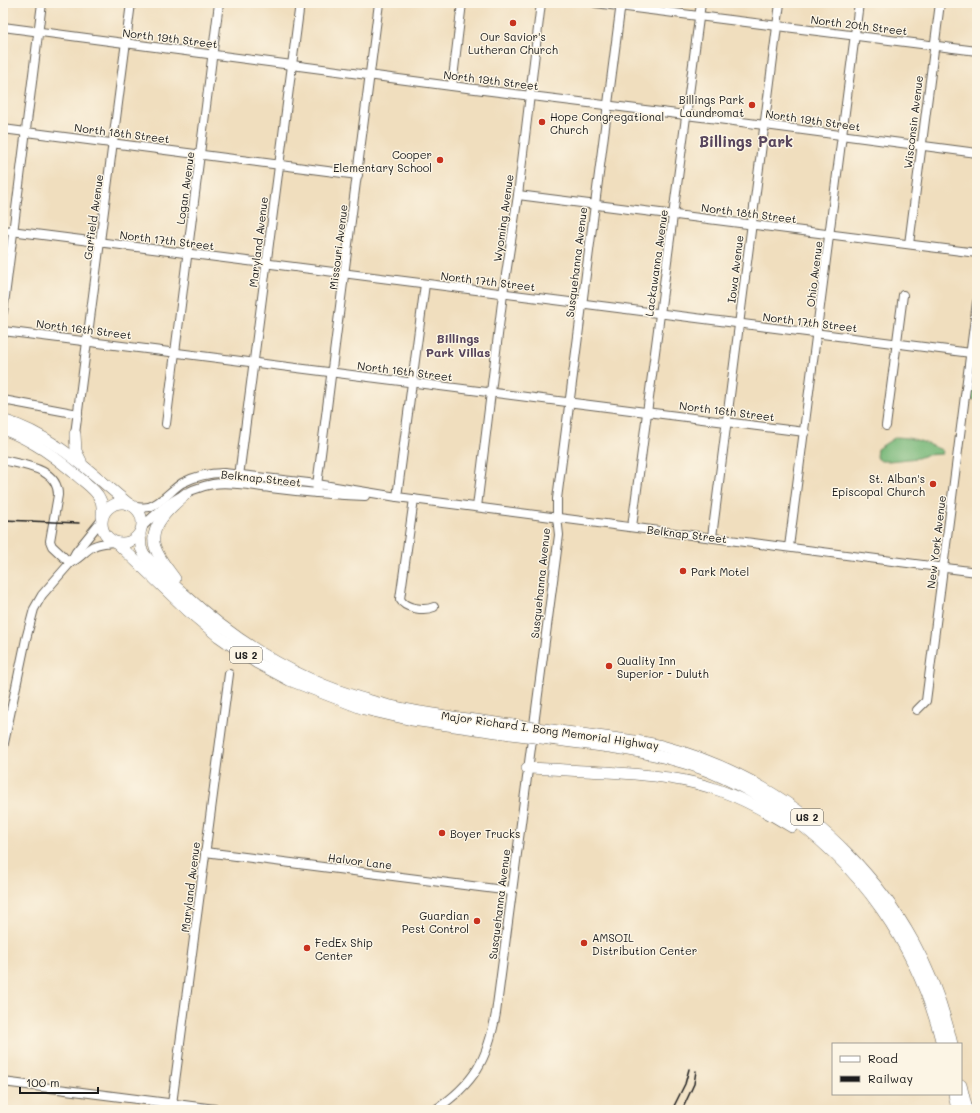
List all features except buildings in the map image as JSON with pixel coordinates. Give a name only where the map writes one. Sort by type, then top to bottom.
[{"type":"highway","name":"US 2","points":[[3,420],[32,431],[83,465],[137,510],[141,519],[140,530]]},
{"type":"highway","name":"US 2","points":[[3,429],[21,436],[42,448],[64,464],[92,489],[100,499],[103,531],[109,540],[115,543]]},
{"type":"highway","points":[[52,443],[65,443],[75,434]]},
{"type":"highway","points":[[75,434],[76,451],[83,465]]},
{"type":"highway","points":[[186,494],[159,521],[153,539],[158,554],[194,603]]},
{"type":"highway","points":[[102,519],[108,508],[113,505],[125,503],[132,506]]},
{"type":"highway","points":[[115,543],[128,543],[133,540],[140,530]]},
{"type":"highway","name":"Major Richard I. Bong Memorial Highway","points":[[140,530],[140,543],[144,554],[169,580],[194,603],[244,643],[289,669],[327,686],[374,702],[512,730]]},
{"type":"highway","name":"Major Richard I. Bong Memorial Highway","points":[[115,543],[187,610],[218,636],[257,663],[289,680],[364,709],[412,720],[660,746],[704,759],[748,779],[804,814],[825,831],[841,846],[867,875],[890,904],[919,952],[928,971],[947,1020],[952,1043]]},
{"type":"highway","name":"Major Richard I. Bong Memorial Highway","points":[[550,735],[681,762],[722,777],[750,792],[799,823],[834,853],[868,891],[896,933],[910,956],[928,996],[942,1043]]},
{"type":"highway","points":[[527,768],[656,776],[720,790],[742,799],[794,828],[817,846],[848,876],[896,933]]},
{"type":"highway","points":[[962,1090],[966,1110]]},
{"type":"highway","points":[[954,1095],[957,1110]]},
{"type":"street","points":[[3,312],[42,3]]},
{"type":"street","name":"Garfield Avenue","points":[[75,434],[131,3]]},
{"type":"street","name":"Logan Avenue","points":[[166,424],[219,3]]},
{"type":"street","name":"Maryland Avenue","points":[[238,484],[300,3]]},
{"type":"street","name":"Missouri Avenue","points":[[316,493],[379,3]]},
{"type":"street","points":[[452,86],[462,3]]},
{"type":"street","name":"Wyoming Avenue","points":[[477,507],[503,294],[518,195],[541,3]]},
{"type":"street","name":"North 20th Street","points":[[595,3],[977,51]]},
{"type":"street","name":"Lackawanna Avenue","points":[[632,527],[701,3]]},
{"type":"street","name":"Iowa Avenue","points":[[712,537],[780,3]]},
{"type":"street","name":"Ohio Avenue","points":[[789,547],[859,3]]},
{"type":"street","name":"Wisconsin Avenue","points":[[908,244],[940,3]]},
{"type":"street","name":"Susquehanna Avenue","points":[[435,1110],[461,1090],[472,1077],[488,1048],[496,1013],[527,768],[559,535],[557,499],[620,5]]},
{"type":"street","name":"North 19th Street","points":[[3,27],[977,153]]},
{"type":"street","name":"North 18th Street","points":[[3,129],[358,175]]},
{"type":"street","name":"North 18th Street","points":[[518,195],[977,253]]},
{"type":"street","name":"North 17th Street","points":[[3,230],[970,353]]},
{"type":"street","points":[[398,497],[425,284]]},
{"type":"street","points":[[886,426],[902,295]]},
{"type":"street","name":"New York Avenue","points":[[917,710],[926,701],[977,302]]},
{"type":"street","name":"North 16th Street","points":[[3,331],[253,362],[413,384],[804,432]]},
{"type":"street","points":[[3,400],[78,414]]},
{"type":"street","points":[[3,460],[36,469],[48,475],[54,482],[58,495],[50,541],[52,546],[70,563]]},
{"type":"street","name":"Belknap Street","points":[[132,506],[146,507],[154,505],[183,483],[201,476],[216,473],[240,474],[398,497],[977,572]]},
{"type":"street","name":"Belknap Street","points":[[140,530],[170,502],[200,487],[211,484],[226,483],[316,493],[398,497]]},
{"type":"street","points":[[414,499],[400,599],[406,606],[425,609],[434,607]]},
{"type":"street","points":[[3,748],[32,614],[42,594],[70,563],[76,552],[102,519]]},
{"type":"street","points":[[70,563],[79,559],[94,546],[102,543],[115,543]]},
{"type":"street","name":"Maryland Avenue","points":[[172,1104],[229,674]]},
{"type":"street","name":"Halvor Lane","points":[[205,852],[511,891]]},
{"type":"street","points":[[3,1082],[172,1104],[192,1108],[223,1110]]},
{"type":"green space","points":[[977,335],[977,400],[969,399]]},
{"type":"green space","points":[[896,437],[920,441],[942,450],[943,453],[926,455],[918,458],[881,461],[876,457],[877,449]]},
{"type":"railway","points":[[3,520],[79,523]]},
{"type":"railway","points":[[672,1110],[685,1084],[689,1069]]},
{"type":"railway","points":[[682,1110],[694,1084],[696,1071]]},
{"type":"place","name":"Our Savior's Lutheran Church","points":[[513,23]]},
{"type":"place","name":"Billings Park Laundromat","points":[[752,105]]},
{"type":"place","name":"Hope Congregational Church","points":[[542,122]]},
{"type":"place","name":"Cooper Elementary School","points":[[440,160]]},
{"type":"place","name":"St. Alban's Episcopal Church","points":[[933,484]]},
{"type":"place","name":"Park Motel","points":[[683,571]]},
{"type":"place","name":"Quality Inn Superior - Duluth","points":[[609,666]]},
{"type":"place","name":"Boyer Trucks","points":[[442,833]]},
{"type":"place","name":"Guardian Pest Control","points":[[477,921]]},
{"type":"place","name":"AMSOIL Distribution Center","points":[[584,943]]},
{"type":"place","name":"FedEx Ship Center","points":[[307,948]]},
{"type":"district","name":"Billings Park","points":[[746,141]]},
{"type":"district","name":"Billings Park Villas","points":[[458,345]]}]
